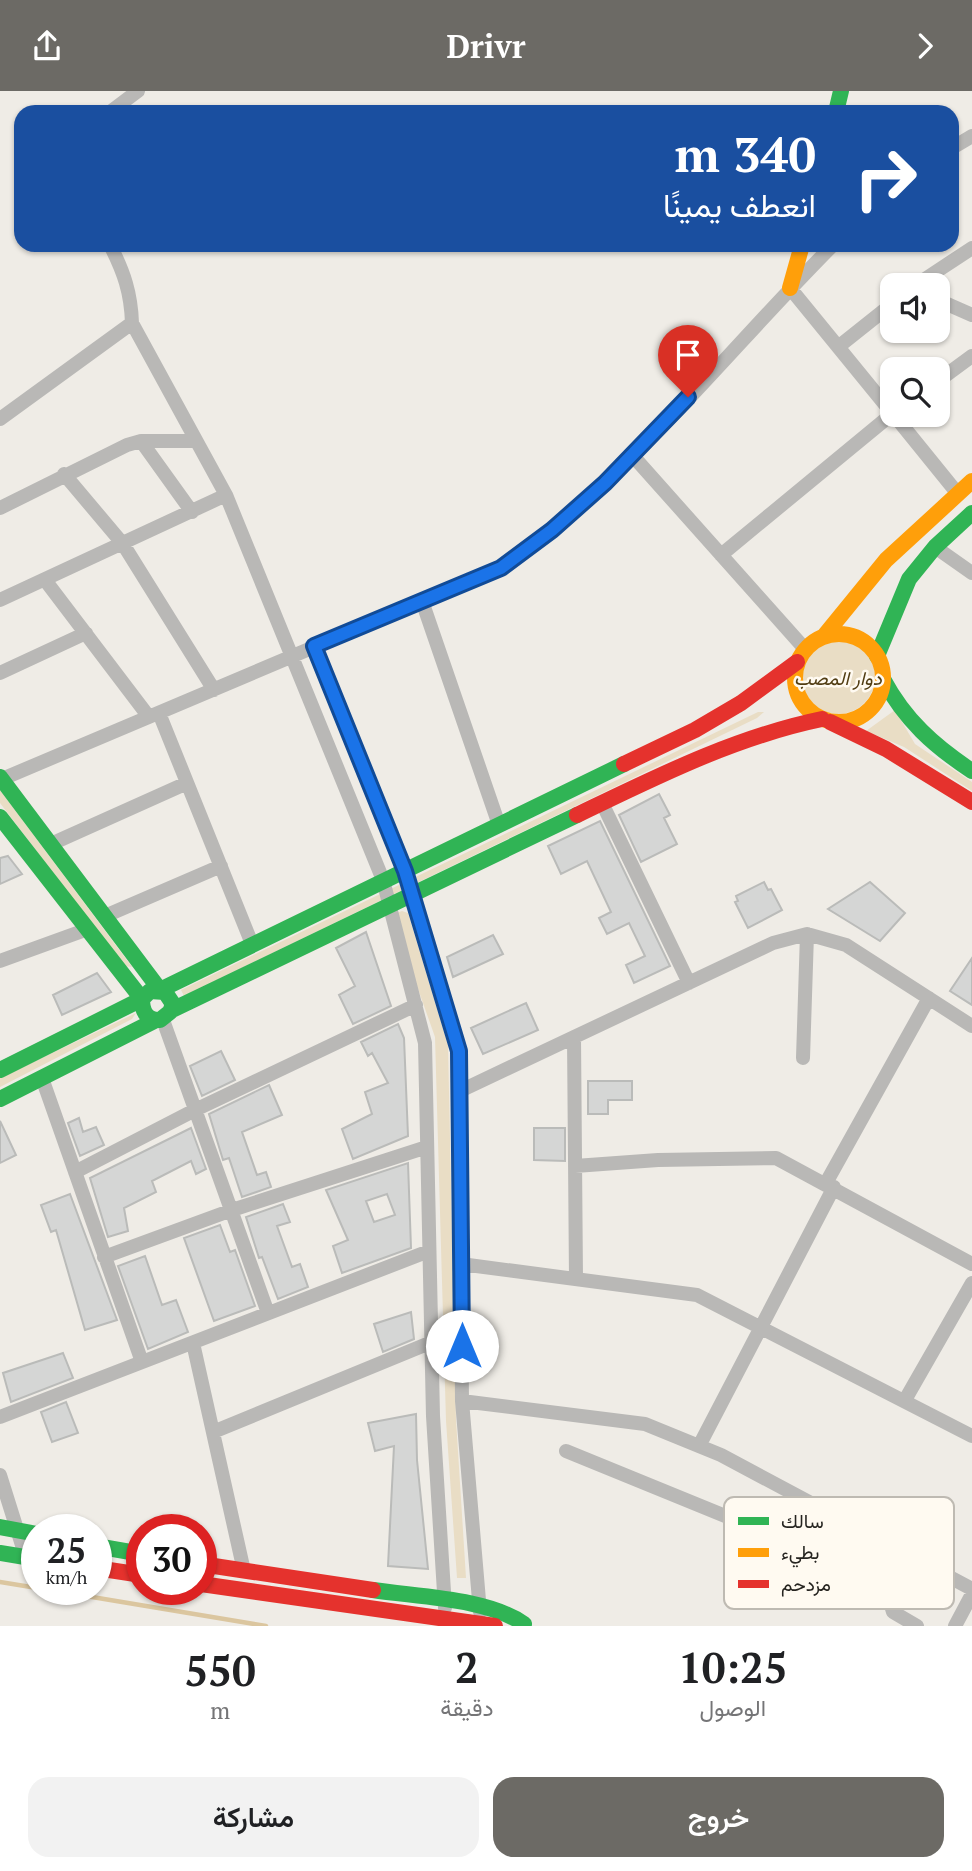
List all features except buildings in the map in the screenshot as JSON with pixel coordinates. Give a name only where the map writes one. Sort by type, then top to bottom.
[{"type":"main road","points":[[790,288],[800,252]]},
{"type":"main road","points":[[0,1070],[142,999],[150,991],[160,989],[695,730],[741,703],[824,636],[886,560],[972,481]]},
{"type":"main road","points":[[877,656],[909,579],[935,547],[972,513]]},
{"type":"main road","points":[[824,636],[839,633],[854,636],[868,644],[877,656],[883,679],[896,705],[925,740],[972,772]]},
{"type":"main road","points":[[801,655],[794,679],[798,695],[807,709],[886,749],[972,803]]},
{"type":"main road","points":[[0,1099],[413,894],[742,739],[778,728],[825,720],[845,722],[866,713],[876,701],[883,679]]},
{"type":"main road","points":[[1,778],[160,989],[169,995],[163,1017]]},
{"type":"main road","points":[[0,817],[142,999],[143,1013],[163,1017]]},
{"type":"main road","points":[[0,1527],[21,1531]]},
{"type":"main road","points":[[0,1553],[21,1556]]},
{"type":"main road","points":[[217,1567],[480,1606],[510,1614],[525,1625]]},
{"type":"main road","points":[[217,1586],[487,1625]]},
{"type":"street","points":[[119,105],[138,91]]},
{"type":"street","points":[[934,273],[972,248]]},
{"type":"street","points":[[114,252],[124,271],[131,297],[132,323],[226,495],[383,880],[416,1005],[425,1043],[433,1416],[444,1620]]},
{"type":"street","points":[[1,778],[501,568],[552,530],[633,456],[827,252]]},
{"type":"street","points":[[790,288],[880,398]]},
{"type":"street","points":[[950,305],[972,315]]},
{"type":"street","points":[[838,347],[880,314]]},
{"type":"street","points":[[0,419],[132,323]]},
{"type":"street","points":[[950,372],[972,356]]},
{"type":"street","points":[[721,555],[880,425]]},
{"type":"street","points":[[904,427],[958,494]]},
{"type":"street","points":[[0,508],[64,474],[141,441],[196,441]]},
{"type":"street","points":[[141,441],[191,512]]},
{"type":"street","points":[[633,456],[721,555],[801,655]]},
{"type":"street","points":[[64,474],[123,544],[214,690]]},
{"type":"street","points":[[0,600],[226,495]]},
{"type":"street","points":[[935,547],[972,573]]},
{"type":"street","points":[[45,580],[154,715],[187,783],[252,944]]},
{"type":"street","points":[[422,601],[499,825]]},
{"type":"street","points":[[0,674],[86,633]]},
{"type":"street","points":[[314,646],[405,871],[459,1051],[462,1401],[480,1606],[487,1625]]},
{"type":"street","points":[[51,844],[187,783]]},
{"type":"street","points":[[602,803],[689,982]]},
{"type":"street","points":[[105,916],[221,866]]},
{"type":"street","points":[[0,961],[88,929]]},
{"type":"street","points":[[460,1091],[773,943],[807,934],[846,945],[972,1027]]},
{"type":"street","points":[[803,1058],[807,934]]},
{"type":"street","points":[[699,1446],[761,1328],[830,1185],[929,998]]},
{"type":"street","points":[[75,1172],[195,1110],[416,1005]]},
{"type":"street","points":[[163,1017],[268,1313]]},
{"type":"street","points":[[574,1037],[576,1279]]},
{"type":"street","points":[[41,1078],[142,1362]]},
{"type":"street","points":[[104,1257],[232,1210],[427,1147]]},
{"type":"street","points":[[575,1167],[658,1160],[776,1158],[972,1264]]},
{"type":"street","points":[[0,1417],[429,1251]]},
{"type":"street","points":[[461,1264],[697,1295],[972,1436]]},
{"type":"street","points":[[905,1400],[972,1283]]},
{"type":"street","points":[[212,1432],[432,1342]]},
{"type":"street","points":[[193,1343],[244,1571]]},
{"type":"street","points":[[462,1401],[645,1424],[721,1455],[798,1497]]},
{"type":"street","points":[[565,1451],[724,1515]]},
{"type":"street","points":[[0,1475],[21,1538]]},
{"type":"street","points":[[954,1582],[972,1592],[955,1626]]},
{"type":"street","points":[[892,1609],[917,1626]]},
{"type":"green space","name":"دوار المصب","points":[[838,640],[859,646],[869,656],[875,677],[869,698],[859,708],[838,714],[817,708],[807,698],[801,677],[807,656],[817,646]]},
{"type":"green space","points":[[895,710],[915,744],[972,782],[972,791],[904,747],[866,731]]},
{"type":"green space","points":[[758,712],[764,712],[757,718],[184,996],[181,990]]},
{"type":"green space","points":[[0,790],[132,967],[124,966],[0,803]]},
{"type":"green space","points":[[402,911],[408,913],[448,1045],[456,1420],[466,1578],[457,1578],[446,1421],[435,1037],[393,918],[394,914]]},
{"type":"green space","points":[[136,1013],[132,1019],[0,1087],[0,1078]]},
{"type":"waterway","points":[[0,1582],[21,1585]]},
{"type":"waterway","points":[[112,1600],[266,1626]]},
{"type":"traffic: fast","points":[[838,105],[841,91]]},
{"type":"traffic: fast","points":[[877,656],[909,579],[935,547],[972,513]]},
{"type":"traffic: fast","points":[[883,679],[911,720],[945,752],[972,771]]},
{"type":"traffic: fast","points":[[0,777],[160,990],[624,764]]},
{"type":"traffic: fast","points":[[172,1010],[577,815]]},
{"type":"traffic: fast","points":[[0,817],[142,999],[146,1014],[152,1019],[160,1020],[170,1012],[173,1004],[165,992],[150,991],[142,999],[0,1070]]},
{"type":"traffic: fast","points":[[0,1099],[154,1021]]},
{"type":"traffic: fast","points":[[0,1527],[21,1531]]},
{"type":"traffic: fast","points":[[112,1549],[126,1551]]},
{"type":"traffic: fast","points":[[0,1553],[21,1556]]},
{"type":"traffic: fast","points":[[373,1590],[472,1604],[509,1615],[524,1624]]},
{"type":"traffic: slow","points":[[790,288],[800,252]]},
{"type":"traffic: slow","points":[[824,636],[886,560],[972,481]]},
{"type":"traffic: slow","points":[[839,634],[864,641],[876,653],[883,678],[876,703],[864,715],[839,722],[814,715],[802,703],[795,678],[802,653],[814,641],[839,634]]},
{"type":"traffic: jam","points":[[624,764],[695,730],[741,703],[797,662]]},
{"type":"traffic: jam","points":[[577,815],[727,747],[822,719]]},
{"type":"traffic: jam","points":[[830,722],[886,749],[972,802]]},
{"type":"traffic: jam","points":[[217,1566],[373,1590]]},
{"type":"traffic: jam","points":[[112,1570],[126,1573]]},
{"type":"traffic: jam","points":[[217,1586],[495,1626]]},
{"type":"route","points":[[462,1346],[459,1051],[456,1035],[405,871],[314,646],[501,568],[552,530],[605,483],[688,397]]}]
